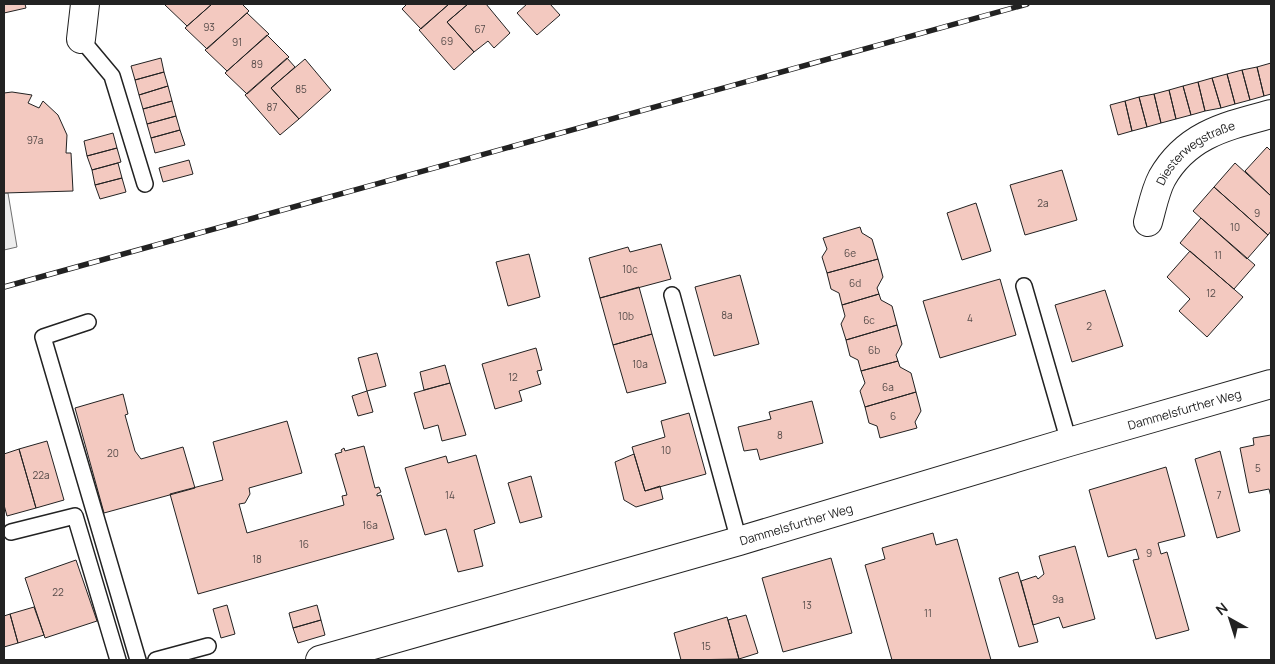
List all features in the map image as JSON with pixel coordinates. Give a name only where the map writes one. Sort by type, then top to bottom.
[{"type":"street","points":[[81,39],[85,4]]},
{"type":"street","name":"Diesterwegstraße","points":[[1148,222],[1162,178],[1186,147],[1218,128],[1271,114]]},
{"type":"street","name":"Dammelsfurther Weg","points":[[320,660],[739,541],[1069,442],[1271,384]]},
{"type":"lane","points":[[81,39],[112,76],[145,184]]},
{"type":"lane","points":[[1024,286],[1069,442]]},
{"type":"lane","points":[[672,295],[739,541]]},
{"type":"lane","points":[[88,322],[43,337],[138,660]]},
{"type":"lane","points":[[11,532],[75,516],[118,660]]},
{"type":"lane","points":[[156,660],[208,646]]},
{"type":"shaded area","points":[[4,193],[8,193],[17,247],[4,250]]},
{"type":"building","points":[[4,4],[25,4],[26,8],[4,13]]},
{"type":"building","points":[[212,4],[187,26],[165,5]]},
{"type":"building","points":[[212,4],[242,4],[249,11],[207,49],[185,28]]},
{"type":"building","points":[[407,4],[449,4],[421,29],[402,9]]},
{"type":"building","points":[[449,4],[468,4],[447,22],[474,52],[454,70],[419,30]]},
{"type":"building","points":[[468,4],[486,4],[510,33],[494,48],[488,41],[474,52],[447,22]]},
{"type":"building","points":[[527,4],[550,4],[560,15],[537,35],[517,13]]},
{"type":"building","points":[[247,13],[269,34],[227,71],[205,50]]},
{"type":"building","points":[[267,35],[289,57],[247,94],[225,73]]},
{"type":"building","points":[[161,58],[164,72],[135,80],[131,66]]},
{"type":"building","points":[[287,58],[295,67],[271,88],[299,119],[280,135],[245,95]]},
{"type":"building","points":[[305,59],[331,90],[299,119],[271,88]]},
{"type":"building","points":[[1271,63],[1271,94],[1264,96],[1257,67]]},
{"type":"building","points":[[1257,67],[1264,96],[1250,100],[1242,70]]},
{"type":"building","points":[[1242,70],[1250,100],[1235,104],[1227,74]]},
{"type":"building","points":[[164,72],[168,86],[139,95],[135,80]]},
{"type":"building","points":[[1227,74],[1235,104],[1221,108],[1212,78]]},
{"type":"building","points":[[1212,78],[1221,108],[1205,111],[1198,82]]},
{"type":"building","points":[[1198,82],[1205,111],[1191,115],[1183,86]]},
{"type":"building","points":[[168,86],[172,101],[143,109],[139,95]]},
{"type":"building","points":[[1183,86],[1191,115],[1176,119],[1169,90]]},
{"type":"building","points":[[1169,90],[1176,119],[1161,123],[1154,94]]},
{"type":"building","points":[[12,92],[32,95],[28,103],[39,108],[43,101],[58,115],[67,135],[66,153],[71,153],[73,191],[4,193],[4,93]]},
{"type":"building","points":[[1154,94],[1161,123],[1147,127],[1139,97]]},
{"type":"building","points":[[1139,97],[1147,127],[1132,131],[1125,101]]},
{"type":"building","points":[[172,101],[176,116],[147,124],[143,109]]},
{"type":"building","points":[[1125,101],[1132,131],[1118,135],[1110,105]]},
{"type":"building","points":[[176,116],[180,130],[151,138],[147,124]]},
{"type":"building","points":[[180,130],[185,145],[155,153],[151,138]]},
{"type":"building","points":[[113,133],[117,148],[87,156],[84,141]]},
{"type":"building","points":[[1267,147],[1271,151],[1271,196],[1245,171]]},
{"type":"building","points":[[117,148],[121,162],[92,170],[87,156]]},
{"type":"building","points":[[189,160],[193,174],[163,182],[159,168]]},
{"type":"building","points":[[118,163],[122,178],[95,185],[92,170]]},
{"type":"building","points":[[1235,163],[1271,196],[1271,231],[1268,235],[1214,187]]},
{"type":"building","points":[[1062,170],[1077,220],[1025,235],[1010,185]]},
{"type":"building","points":[[122,178],[126,192],[100,199],[95,185]]},
{"type":"building","points":[[1214,187],[1268,235],[1247,259],[1193,211]]},
{"type":"building","points":[[976,203],[991,251],[962,260],[947,213]]},
{"type":"building","points":[[1201,218],[1255,265],[1234,289],[1180,243]]},
{"type":"building","points":[[860,227],[862,233],[872,239],[878,259],[827,273],[822,257],[827,249],[823,238]]},
{"type":"building","points":[[661,244],[671,279],[600,298],[589,258],[628,247],[630,252]]},
{"type":"building","points":[[1190,251],[1243,297],[1207,337],[1179,311],[1190,299],[1167,277]]},
{"type":"building","points":[[529,254],[540,297],[508,306],[496,262]]},
{"type":"building","points":[[878,259],[883,277],[877,288],[879,294],[842,305],[839,293],[831,289],[827,273]]},
{"type":"building","points":[[740,275],[759,344],[714,356],[695,287]]},
{"type":"building","points":[[1000,279],[1016,335],[940,358],[923,301]]},
{"type":"building","points":[[639,287],[652,334],[613,345],[600,298]]},
{"type":"building","points":[[1105,290],[1123,346],[1072,362],[1055,305]]},
{"type":"building","points":[[879,294],[881,300],[892,306],[897,325],[846,340],[841,324],[845,316],[842,305]]},
{"type":"building","points":[[897,325],[902,344],[896,355],[898,361],[861,371],[858,360],[850,356],[846,340]]},
{"type":"building","points":[[652,334],[666,383],[627,393],[613,345]]},
{"type":"building","points":[[536,348],[542,370],[537,371],[541,384],[519,391],[522,401],[495,409],[482,364]]},
{"type":"building","points":[[377,353],[386,386],[367,391],[358,358]]},
{"type":"building","points":[[898,361],[900,367],[911,373],[916,392],[865,407],[860,391],[865,383],[861,371]]},
{"type":"building","points":[[445,365],[450,383],[424,390],[420,372]]},
{"type":"building","points":[[450,383],[466,435],[442,441],[438,425],[424,429],[414,393]]},
{"type":"building","points":[[367,391],[373,412],[358,416],[352,396]]},
{"type":"building","points":[[916,392],[921,411],[915,422],[917,428],[880,438],[877,426],[869,423],[865,407]]},
{"type":"building","points":[[123,394],[128,414],[125,415],[135,451],[141,459],[183,447],[195,488],[104,513],[75,408]]},
{"type":"building","points":[[812,401],[823,443],[760,460],[757,449],[744,451],[738,427],[771,419],[769,412]]},
{"type":"building","points":[[689,413],[706,474],[645,491],[632,447],[665,437],[661,421]]},
{"type":"building","points":[[287,421],[302,473],[249,488],[250,494],[245,503],[239,504],[247,533],[344,505],[342,496],[347,495],[335,454],[342,452],[341,450],[344,448],[345,451],[364,446],[375,488],[379,487],[381,492],[377,496],[381,495],[394,539],[198,594],[170,494],[223,480],[213,442]]},
{"type":"building","points":[[1271,435],[1271,497],[1269,489],[1249,493],[1240,448],[1254,445],[1253,438]]},
{"type":"building","points":[[47,441],[64,500],[36,508],[19,449]]},
{"type":"building","points":[[19,449],[36,508],[7,516],[4,505],[4,454]]},
{"type":"building","points":[[1220,451],[1240,531],[1217,538],[1195,459]]},
{"type":"building","points":[[634,454],[645,491],[660,486],[663,499],[636,507],[624,500],[615,462]]},
{"type":"building","points":[[476,455],[495,523],[474,530],[483,566],[458,572],[446,529],[425,535],[405,468],[446,456],[448,463]]},
{"type":"building","points":[[1166,467],[1185,536],[1158,543],[1161,554],[1167,552],[1189,630],[1156,639],[1133,560],[1139,559],[1136,549],[1108,557],[1089,490]]},
{"type":"building","points":[[531,476],[542,517],[520,523],[508,483]]},
{"type":"building","points":[[933,533],[936,545],[957,539],[991,660],[892,660],[865,565],[885,559],[882,548]]},
{"type":"building","points":[[1075,546],[1095,619],[1063,628],[1059,617],[1033,625],[1021,581],[1036,576],[1038,579],[1044,574],[1039,556]]},
{"type":"building","points":[[831,558],[852,633],[783,652],[762,578]]},
{"type":"building","points":[[76,560],[97,621],[45,638],[25,578]]},
{"type":"building","points":[[1018,572],[1038,642],[1019,647],[999,578]]},
{"type":"building","points":[[227,605],[235,634],[221,638],[213,609]]},
{"type":"building","points":[[317,605],[321,620],[293,628],[289,613]]},
{"type":"building","points":[[34,607],[44,635],[18,643],[10,614]]},
{"type":"building","points":[[10,614],[18,643],[4,647],[4,616]]},
{"type":"building","points":[[746,615],[758,653],[739,659],[728,620]]},
{"type":"building","points":[[727,617],[739,659],[681,660],[674,633]]},
{"type":"building","points":[[321,620],[325,635],[298,643],[293,628]]},
{"type":"railway","points":[[4,287],[1027,4]]}]
